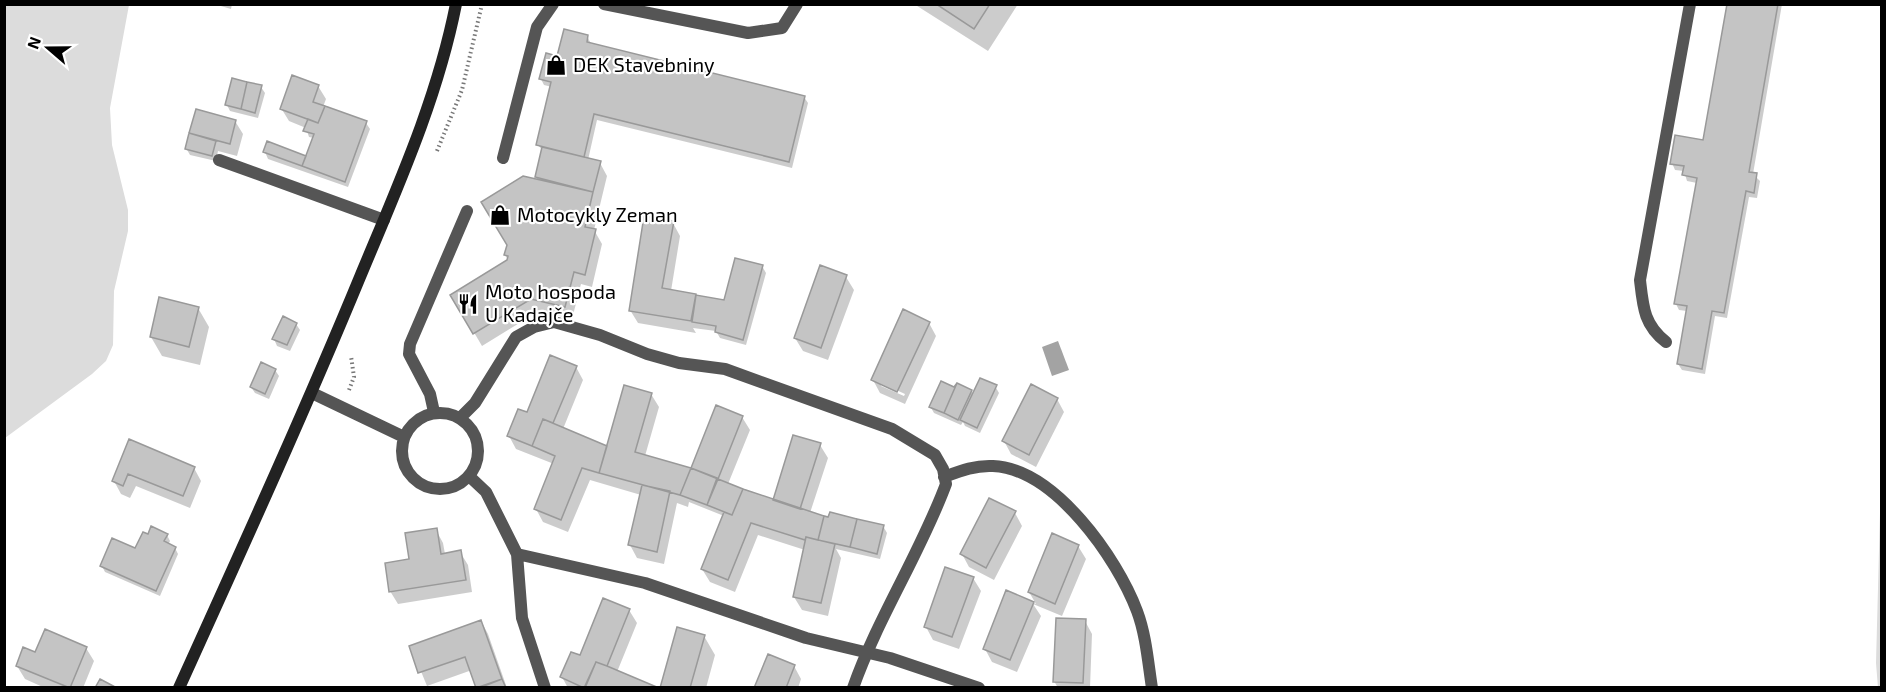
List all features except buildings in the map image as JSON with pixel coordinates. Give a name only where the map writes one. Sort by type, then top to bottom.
[{"type":"main road","points":[[179,687],[312,393],[384,220],[433,98],[456,4]]},
{"type":"street","points":[[503,158],[537,27],[553,4]]},
{"type":"street","points":[[604,4],[748,33],[782,27],[797,4]]},
{"type":"street","points":[[1666,342],[1652,331],[1643,312],[1640,280],[1690,4]]},
{"type":"street","points":[[219,160],[384,220]]},
{"type":"street","points":[[434,412],[430,394],[411,362],[410,344],[467,211]]},
{"type":"street","points":[[460,418],[475,403],[516,337],[534,327],[554,321],[600,335],[647,354],[679,363],[724,369],[891,429],[935,455],[946,484],[937,509],[865,652],[852,687]]},
{"type":"street","points":[[312,393],[404,437]]},
{"type":"street","points":[[434,412],[448,413],[460,418],[477,438],[479,452],[476,465],[459,485],[446,489],[432,489],[420,484],[403,464],[401,450],[404,437],[411,425],[421,417],[434,412]]},
{"type":"street","points":[[944,477],[970,467],[994,466],[1018,472],[1075,511],[1120,575],[1137,612],[1147,649],[1152,687]]},
{"type":"street","points":[[469,476],[486,492],[517,554],[522,618],[545,687]]},
{"type":"street","points":[[517,554],[645,583],[806,638],[890,658],[979,687]]},
{"type":"shaded area","points":[[5,4],[129,5],[110,108],[112,145],[128,210],[128,231],[114,291],[113,345],[106,361],[92,374],[5,438]]},
{"type":"shaded area","points":[[1058,341],[1069,370],[1052,376],[1042,347]]},
{"type":"shaded area","points":[[1881,475],[1882,687],[1878,688],[1876,663]]},
{"type":"place","name":"DEK Stavebniny","points":[[556,65]]},
{"type":"place","name":"Motocykly Zeman","points":[[500,215]]},
{"type":"place","name":"Moto hospoda U Kadajče","points":[[468,304]]}]
